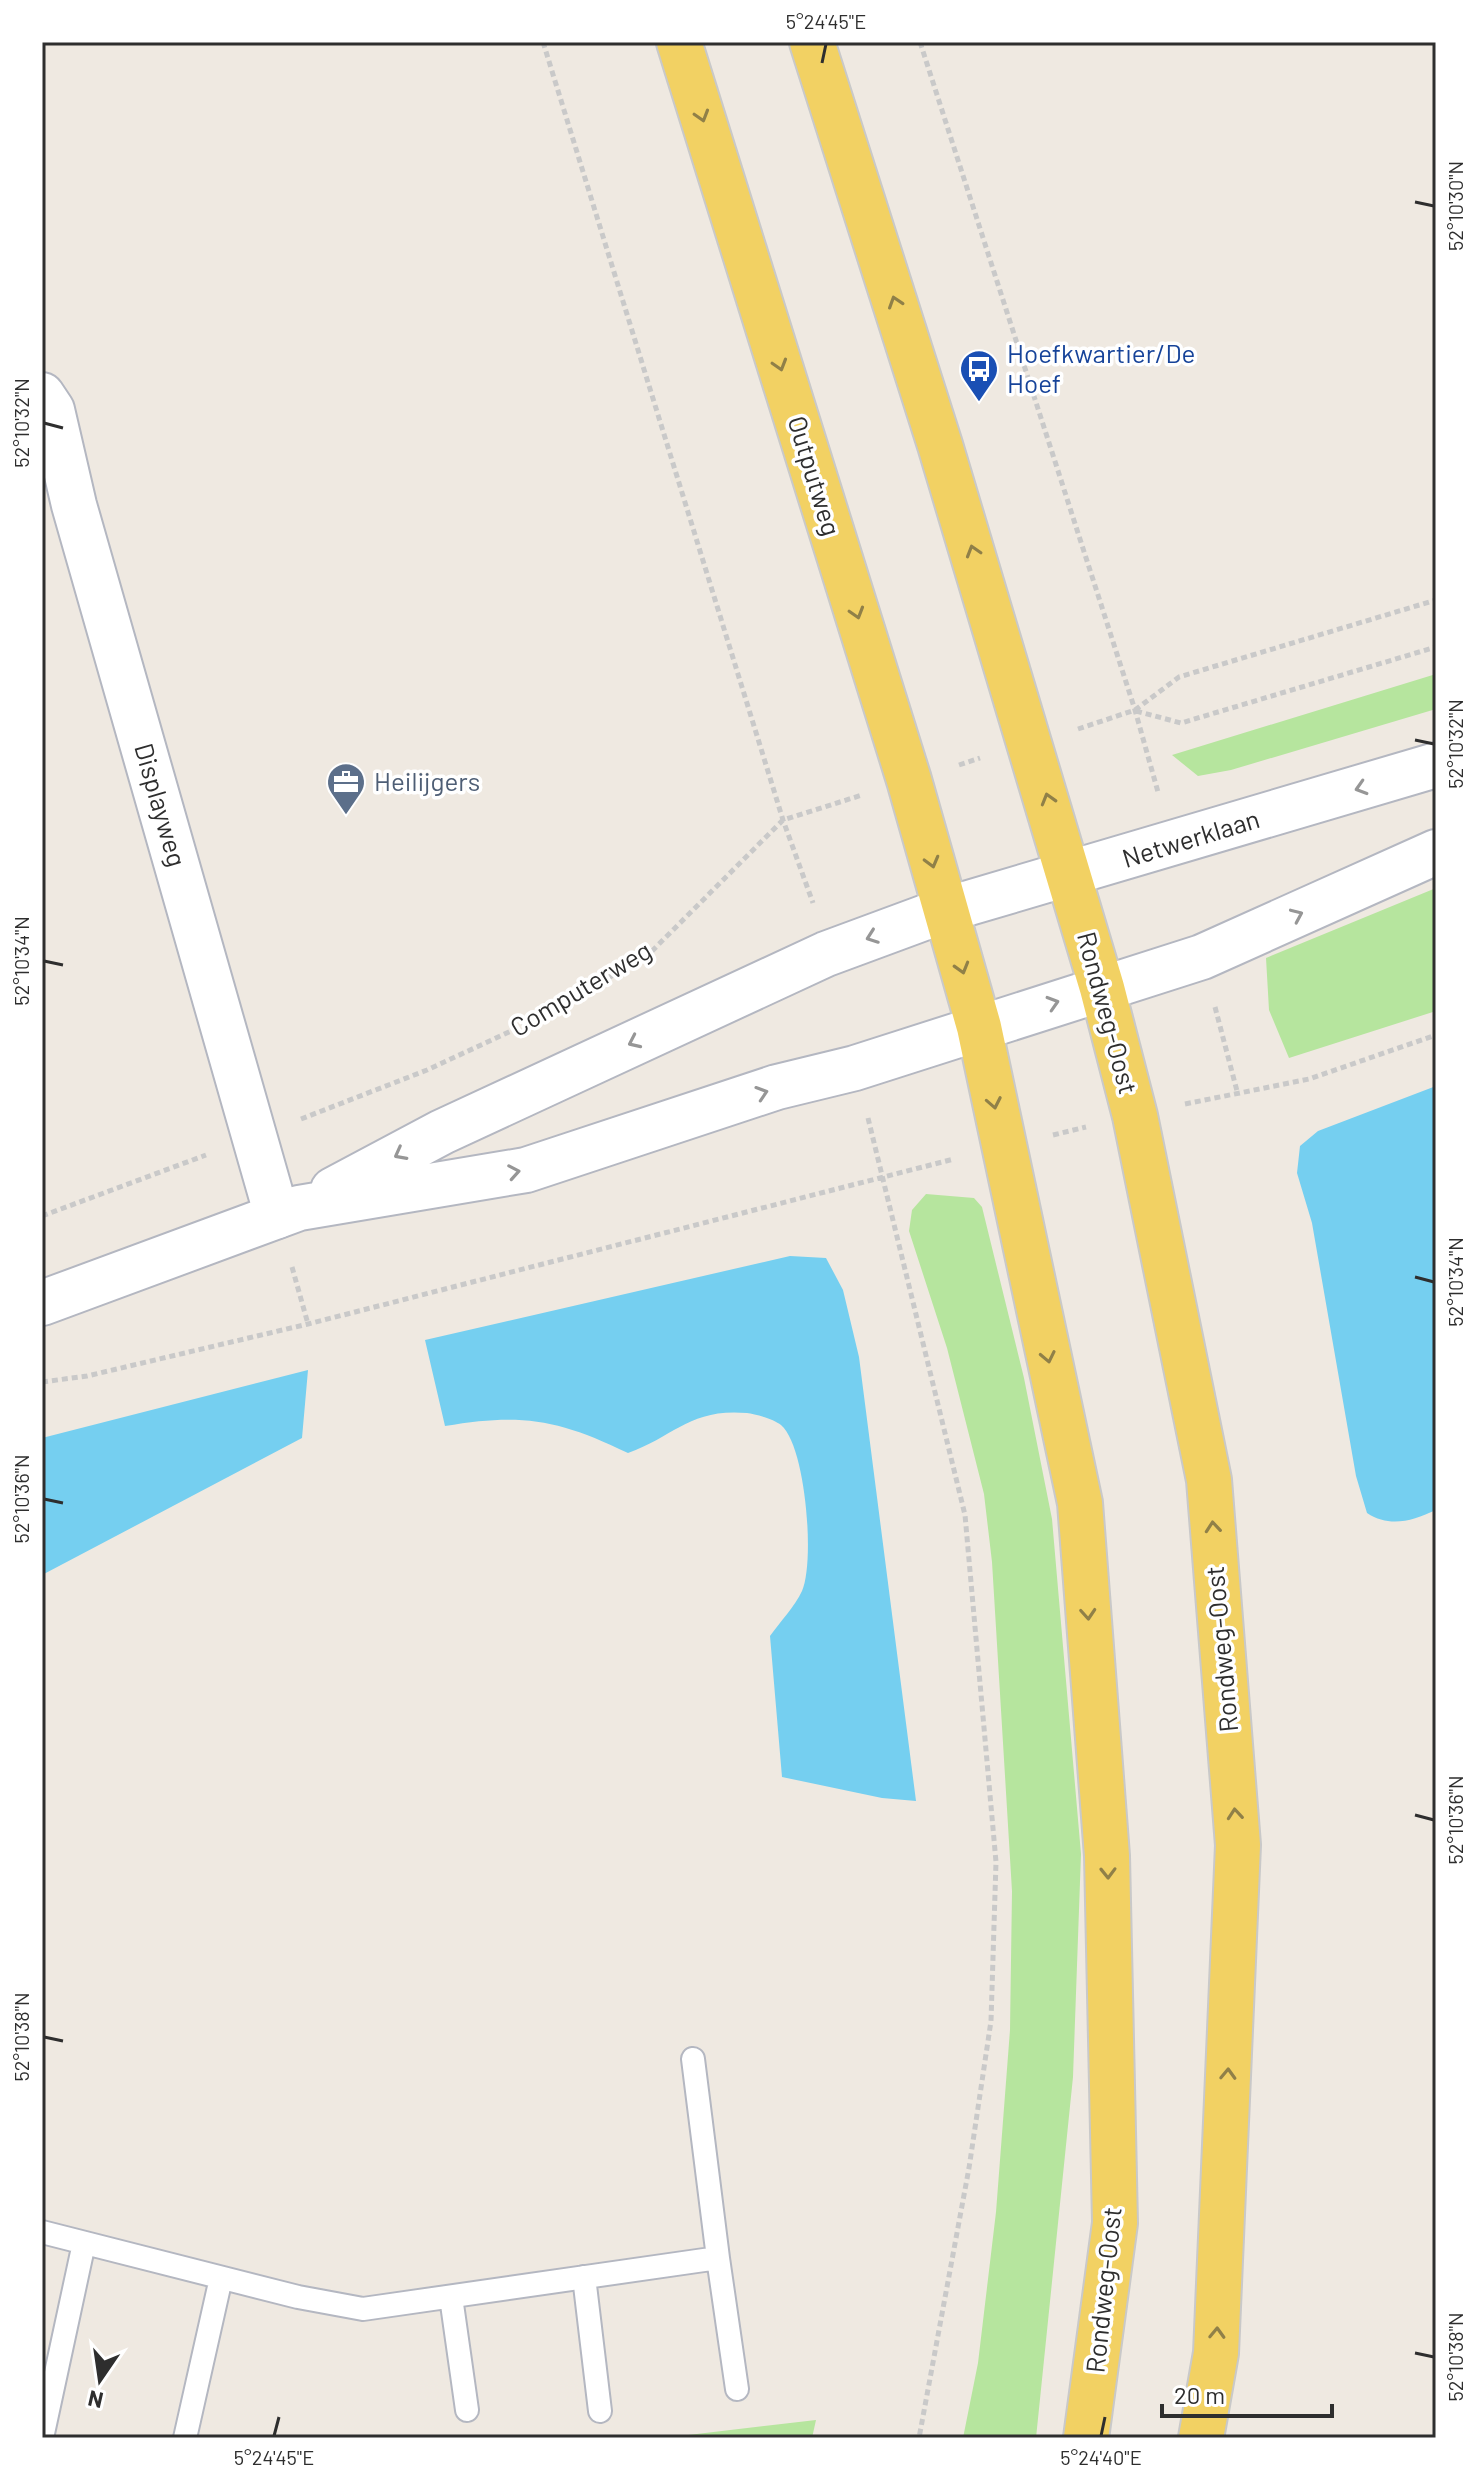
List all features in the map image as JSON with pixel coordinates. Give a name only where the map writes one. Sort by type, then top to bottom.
[{"type":"main road","name":"Outputweg","points":[[679,42],[909,780],[945,910]]},
{"type":"main road","points":[[812,42],[1070,874]]},
{"type":"main road","name":"Rondweg-Oost","points":[[1070,874],[1135,1116],[1209,1480],[1238,1845],[1216,2353],[1201,2438]]},
{"type":"main road","name":"Rondweg-Oost","points":[[945,910],[979,1027],[1080,1503],[1107,1856],[1115,2223],[1086,2438]]},
{"type":"street","name":"Displayweg","points":[[42,395],[52,410],[74,505],[255,1137],[288,1212]]},
{"type":"street","name":"Netwerklaan","points":[[945,910],[1436,765]]},
{"type":"street","points":[[288,1212],[526,1170],[777,1087],[855,1068],[1202,957],[1436,852]]},
{"type":"street","points":[[42,1303],[288,1212],[442,1132],[826,954],[945,910]]},
{"type":"lane","points":[[693,2059],[737,2389]]},
{"type":"lane","points":[[42,2232],[221,2278],[363,2309],[718,2258]]},
{"type":"lane","points":[[42,2438],[84,2243]]},
{"type":"lane","points":[[584,2277],[600,2411]]},
{"type":"lane","points":[[185,2438],[221,2278]]},
{"type":"lane","points":[[451,2297],[467,2410]]},
{"type":"path","points":[[543,42],[783,820],[814,906],[826,954]]},
{"type":"path","points":[[920,42],[1135,710],[1172,845]]},
{"type":"path","points":[[1135,710],[1179,677],[1436,600]]},
{"type":"path","points":[[1135,710],[1181,723],[1436,647]]},
{"type":"path","name":"Computerweg","points":[[42,1216],[255,1137],[468,1051],[537,1019],[648,955],[783,820],[1135,710]]},
{"type":"path","points":[[1202,957],[1237,1091],[1309,1079],[1436,1035]]},
{"type":"path","points":[[855,1068],[965,1515],[996,1862],[991,2021],[969,2168],[919,2438]]},
{"type":"path","points":[[42,1382],[87,1376],[308,1324],[880,1176]]},
{"type":"green space","points":[[1436,674],[1436,709],[1231,770],[1198,776],[1172,755]]},
{"type":"green space","points":[[1436,888],[1436,1011],[1289,1058],[1269,1010],[1266,958]]},
{"type":"green space","points":[[926,1194],[974,1198],[982,1207],[1024,1378],[1052,1519],[1081,1854],[1073,2077],[1036,2438],[963,2438],[978,2363],[996,2212],[1010,2030],[1012,1891],[992,1562],[984,1494],[947,1348],[909,1231],[912,1210]]},
{"type":"green space","points":[[816,2420],[812,2438],[663,2438]]},
{"type":"water","points":[[1436,1086],[1436,1510],[1410,1520],[1393,1522],[1367,1513],[1356,1476],[1312,1223],[1297,1173],[1300,1146],[1318,1131]]},
{"type":"water","points":[[790,1256],[826,1258],[843,1290],[859,1357],[916,1801],[882,1798],[782,1777],[770,1636],[802,1591],[808,1556],[808,1531],[797,1456],[790,1437],[781,1425],[747,1413],[711,1415],[628,1453],[581,1433],[539,1422],[496,1420],[445,1426],[425,1340]]},
{"type":"water","points":[[308,1370],[302,1438],[42,1575],[42,1438]]},
{"type":"place","name":"Hoefkwartier/De Hoef","points":[[979,403]]},
{"type":"place","name":"Heilijgers","points":[[346,816]]}]
